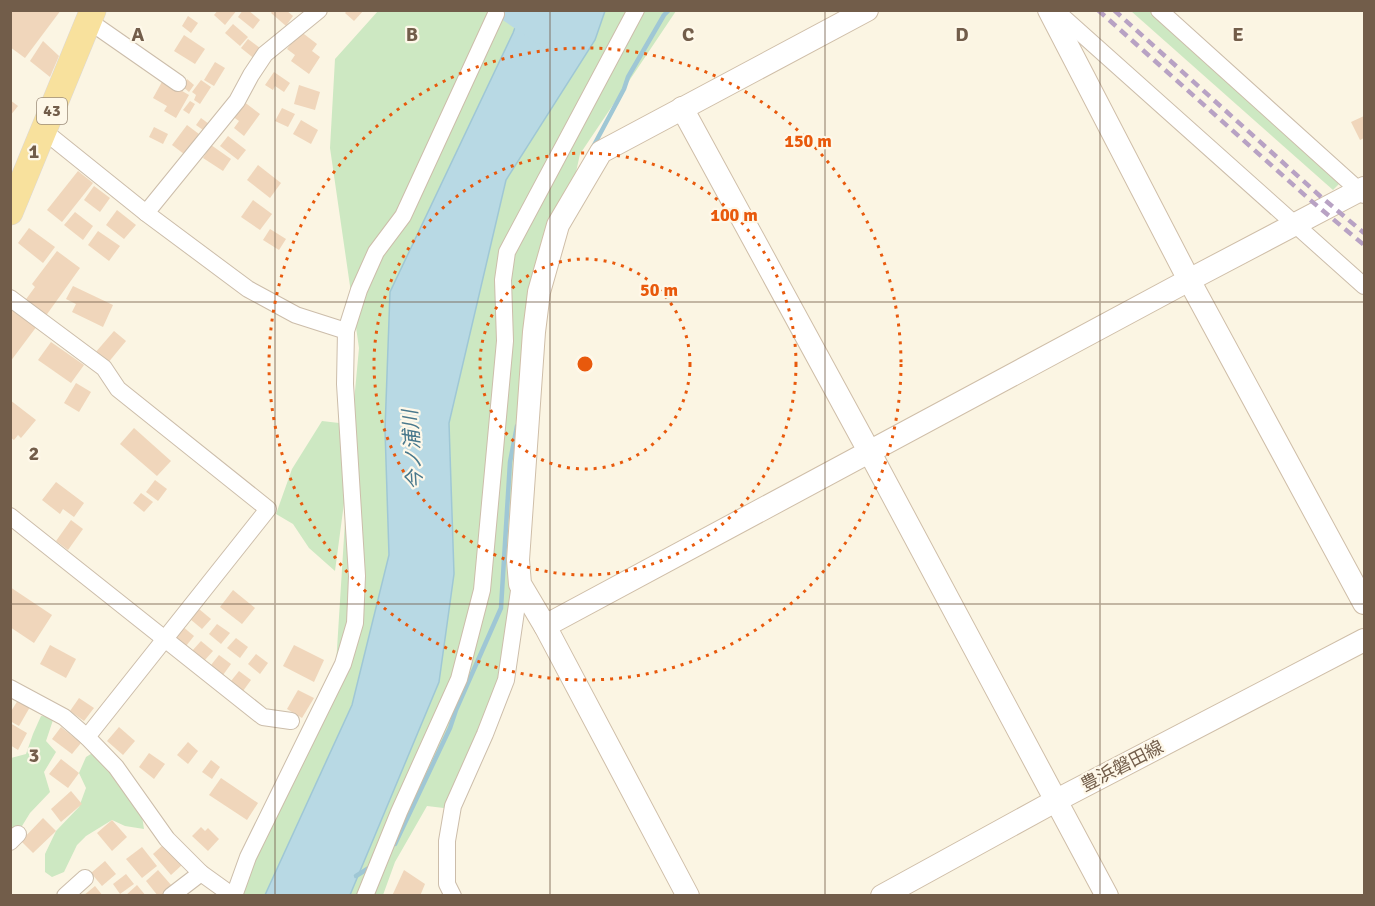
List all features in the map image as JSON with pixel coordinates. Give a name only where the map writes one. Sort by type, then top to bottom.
[{"type":"main road","name":"43","points":[[12,206],[91,16]]},
{"type":"street","points":[[146,213],[237,101],[265,54],[319,10]]},
{"type":"street","points":[[365,896],[399,812],[459,679],[482,590],[505,341],[503,280],[507,252],[636,10]]},
{"type":"street","points":[[453,896],[447,884],[447,842],[453,806],[506,680],[520,584],[518,560],[534,332],[539,292],[558,225],[601,152],[867,10]]},
{"type":"street","points":[[1049,10],[1189,280],[1365,603]]},
{"type":"street","points":[[1055,10],[1365,286]]},
{"type":"street","points":[[545,626],[1189,280],[1363,191],[1159,10]]},
{"type":"street","points":[[10,688],[64,717],[87,737],[116,767],[167,839],[201,873],[234,896],[248,857],[343,664],[355,623],[357,576],[345,384],[346,331],[360,286],[376,252],[404,216],[496,14]]},
{"type":"street","points":[[91,16],[178,83]]},
{"type":"street","points":[[682,108],[1107,896]]},
{"type":"street","points":[[44,131],[146,213],[248,289],[296,315],[346,331]]},
{"type":"street","points":[[10,298],[104,368],[118,389],[268,509],[87,737]]},
{"type":"street","points":[[10,516],[262,717],[291,721]]},
{"type":"street","points":[[520,584],[545,626],[688,896]]},
{"type":"street","name":"豊浜磐田線","points":[[882,896],[1057,800],[1365,640]]},
{"type":"street","points":[[171,896],[201,873]]},
{"type":"street","points":[[65,896],[85,878]]},
{"type":"green space","points":[[378,11],[676,11],[580,154],[549,295],[509,656],[452,809],[427,806],[395,862],[383,895],[234,896],[335,681],[348,473],[335,571],[309,548],[293,524],[276,514],[292,469],[322,421],[339,423],[349,455],[359,348],[330,148],[335,59]]},
{"type":"green space","points":[[1131,11],[1159,11],[1345,178],[1333,190]]},
{"type":"green space","points":[[41,716],[54,717],[46,741],[56,752],[44,772],[50,792],[30,813],[22,826],[14,830],[11,826],[11,758],[26,754]]},
{"type":"green space","points":[[99,749],[142,816],[144,829],[125,826],[112,820],[86,836],[77,845],[64,872],[52,877],[45,872],[45,854],[56,831],[79,807],[86,788],[79,773],[86,757]]},
{"type":"water","name":"今ノ浦川","points":[[521,11],[605,11],[595,40],[506,180],[449,423],[454,574],[439,682],[350,895],[265,895],[352,705],[389,555],[385,430],[390,292],[513,33]]},
{"type":"building","points":[[10,10],[61,10],[25,58],[10,47]]},
{"type":"building","points":[[218,10],[237,10],[225,25],[214,15]]},
{"type":"building","points":[[243,10],[248,10],[260,20],[253,29],[238,17]]},
{"type":"building","points":[[273,10],[286,10],[293,16],[286,26],[271,13]]},
{"type":"building","points":[[348,10],[364,10],[354,21],[345,13]]},
{"type":"building","points":[[188,16],[198,23],[191,33],[182,26]]},
{"type":"building","points":[[233,24],[248,37],[240,46],[225,33]]},
{"type":"building","points":[[300,31],[317,44],[312,51],[320,57],[309,74],[291,61],[295,55],[287,49]]},
{"type":"building","points":[[184,35],[205,49],[195,64],[174,51]]},
{"type":"building","points":[[248,39],[264,51],[256,60],[241,48]]},
{"type":"building","points":[[43,41],[59,56],[50,77],[30,61]]},
{"type":"building","points":[[215,62],[225,68],[214,86],[204,80]]},
{"type":"building","points":[[274,72],[290,83],[284,92],[275,86],[273,90],[265,85]]},
{"type":"building","points":[[187,79],[194,85],[189,92],[182,86]]},
{"type":"building","points":[[163,80],[189,95],[176,118],[164,111],[167,106],[153,98]]},
{"type":"building","points":[[201,80],[211,87],[200,104],[194,100],[196,95],[192,92]]},
{"type":"building","points":[[299,85],[320,92],[315,110],[294,104]]},
{"type":"building","points":[[10,100],[18,106],[10,116]]},
{"type":"building","points":[[190,101],[195,104],[189,114],[183,110]]},
{"type":"building","points":[[243,101],[260,114],[244,136],[234,128],[239,121],[232,116]]},
{"type":"building","points":[[282,108],[295,114],[288,127],[275,121]]},
{"type":"building","points":[[1364,116],[1364,138],[1360,140],[1351,122]]},
{"type":"building","points":[[201,118],[209,124],[203,130],[196,125]]},
{"type":"building","points":[[301,120],[318,130],[311,144],[293,134]]},
{"type":"building","points":[[187,125],[199,134],[184,154],[172,145]]},
{"type":"building","points":[[154,127],[168,134],[163,144],[149,137]]},
{"type":"building","points":[[228,136],[246,150],[238,160],[220,146]]},
{"type":"building","points":[[211,145],[231,159],[223,171],[203,158]]},
{"type":"building","points":[[258,165],[281,183],[270,198],[247,180]]},
{"type":"building","points":[[78,171],[93,183],[62,222],[47,210]]},
{"type":"building","points":[[94,186],[110,198],[100,212],[84,200]]},
{"type":"building","points":[[253,200],[272,214],[260,230],[241,217]]},
{"type":"building","points":[[117,210],[136,225],[124,239],[106,225]]},
{"type":"building","points":[[75,212],[93,226],[83,240],[64,225]]},
{"type":"building","points":[[29,228],[55,247],[43,263],[18,243]]},
{"type":"building","points":[[270,229],[286,239],[279,250],[263,240]]},
{"type":"building","points":[[98,231],[120,246],[109,261],[88,245]]},
{"type":"building","points":[[57,251],[80,268],[45,317],[24,302],[35,287],[32,284]]},
{"type":"building","points":[[73,286],[113,305],[103,327],[72,312],[76,304],[66,299]]},
{"type":"building","points":[[10,306],[37,326],[10,362]]},
{"type":"building","points":[[114,331],[126,341],[107,364],[95,353]]},
{"type":"building","points":[[51,342],[84,365],[71,383],[38,360]]},
{"type":"building","points":[[76,383],[91,392],[79,412],[64,403]]},
{"type":"building","points":[[10,400],[36,420],[21,438],[18,435],[14,440],[10,437]]},
{"type":"building","points":[[134,428],[171,461],[157,476],[120,444]]},
{"type":"building","points":[[155,480],[167,489],[158,501],[146,492]]},
{"type":"building","points":[[56,482],[84,503],[74,517],[63,509],[60,514],[42,500]]},
{"type":"building","points":[[141,493],[153,502],[144,512],[133,503]]},
{"type":"building","points":[[71,520],[83,529],[68,550],[56,541]]},
{"type":"building","points":[[10,587],[52,615],[34,643],[10,627]]},
{"type":"building","points":[[233,590],[255,608],[242,624],[220,607]]},
{"type":"building","points":[[199,609],[211,619],[202,629],[190,619]]},
{"type":"building","points":[[217,624],[230,633],[221,644],[209,634]]},
{"type":"building","points":[[182,626],[194,636],[186,646],[174,636]]},
{"type":"building","points":[[236,638],[248,647],[240,658],[227,648]]},
{"type":"building","points":[[201,641],[213,651],[204,661],[192,651]]},
{"type":"building","points":[[50,645],[76,659],[66,678],[40,664]]},
{"type":"building","points":[[294,645],[324,660],[314,682],[283,666]]},
{"type":"building","points":[[256,654],[268,663],[260,674],[248,664]]},
{"type":"building","points":[[219,655],[231,664],[223,675],[211,665]]},
{"type":"building","points":[[239,671],[251,680],[243,691],[231,681]]},
{"type":"building","points":[[298,690],[314,698],[302,718],[287,709]]},
{"type":"building","points":[[79,698],[94,708],[84,721],[70,711]]},
{"type":"building","points":[[18,700],[30,707],[19,726],[10,721],[10,713]]},
{"type":"building","points":[[10,723],[27,733],[18,750],[10,745],[12,735],[10,734]]},
{"type":"building","points":[[61,727],[81,743],[72,754],[52,739]]},
{"type":"building","points":[[119,727],[135,741],[123,755],[107,741]]},
{"type":"building","points":[[188,742],[198,751],[188,764],[177,755]]},
{"type":"building","points":[[149,753],[165,764],[154,779],[139,767]]},
{"type":"building","points":[[61,759],[79,773],[68,788],[49,774]]},
{"type":"building","points":[[211,760],[220,767],[212,779],[202,772]]},
{"type":"building","points":[[221,778],[258,803],[247,820],[209,795]]},
{"type":"building","points":[[71,791],[82,804],[61,822],[51,809]]},
{"type":"building","points":[[43,818],[56,831],[33,853],[21,841]]},
{"type":"building","points":[[112,820],[127,837],[112,851],[97,833]]},
{"type":"building","points":[[201,827],[205,831],[208,828],[219,839],[208,851],[192,836]]},
{"type":"building","points":[[164,844],[182,865],[171,875],[153,854]]},
{"type":"building","points":[[142,847],[157,866],[142,878],[126,859]]},
{"type":"building","points":[[105,861],[116,874],[102,886],[91,873]]},
{"type":"building","points":[[158,870],[172,886],[162,896],[158,896],[146,881]]},
{"type":"building","points":[[404,870],[425,884],[420,896],[392,896]]},
{"type":"building","points":[[126,874],[134,884],[120,894],[113,884]]},
{"type":"building","points":[[137,885],[146,896],[125,896]]},
{"type":"building","points":[[95,886],[103,896],[83,896]]},
{"type":"waterway","points":[[511,10],[542,31]]},
{"type":"waterway","points":[[593,147],[628,77],[669,10]]},
{"type":"waterway","points":[[395,844],[450,728],[501,608],[510,462],[517,426]]},
{"type":"waterway","points":[[356,876],[372,866]]},
{"type":"railway","points":[[1098,10],[1309,199],[1364,245]]},
{"type":"railway","points":[[1114,10],[1364,233]]}]
